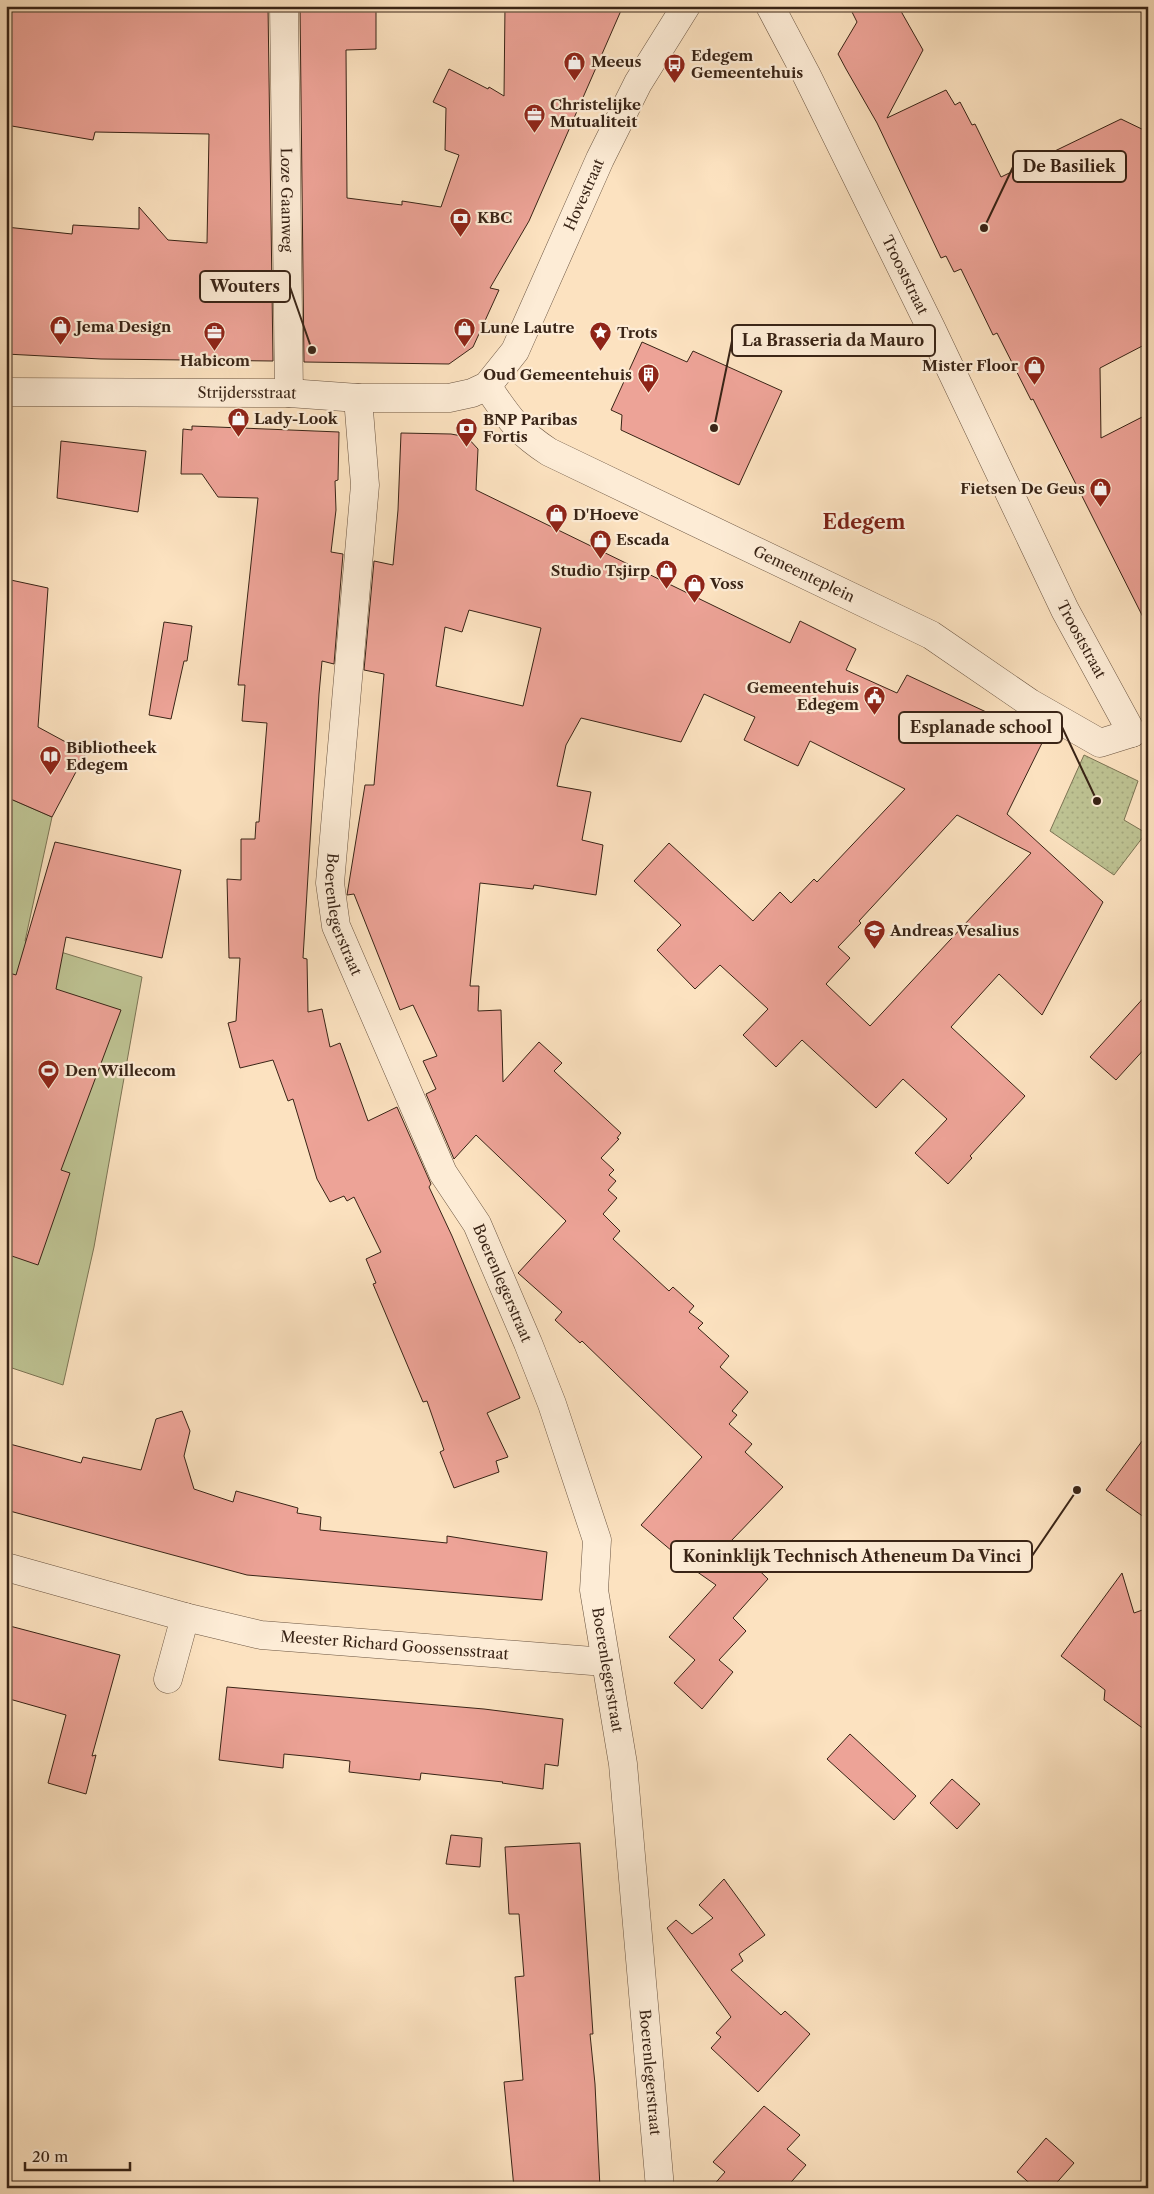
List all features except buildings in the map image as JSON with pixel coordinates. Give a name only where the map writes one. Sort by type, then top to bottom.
[{"type":"street","name":"Loze Gaanweg","points":[[284,6],[289,393]]},
{"type":"street","name":"Hovestraat","points":[[487,386],[515,351],[600,159],[634,91],[686,6]]},
{"type":"street","name":"Trooststraat","points":[[770,6],[810,82],[931,328],[1065,610],[1140,737]]},
{"type":"street","name":"Strijdersstraat","points":[[7,397],[289,393],[358,398],[450,398],[472,393],[487,386]]},
{"type":"street","name":"Gemeenteplein","points":[[487,386],[513,424],[549,452],[931,635],[1030,703],[1100,743],[1140,737]]},
{"type":"street","name":"Boerenlegerstraat","points":[[358,398],[364,485],[330,882],[336,926],[443,1173],[477,1224],[552,1404],[597,1540],[594,1590],[623,1764],[660,2188]]},
{"type":"street","name":"Meester Richard Goossensstraat","points":[[6,1567],[184,1617],[261,1635],[605,1662]]},
{"type":"street","points":[[168,1679],[184,1617]]},
{"type":"green space","points":[[1084,755],[1138,781],[1124,820],[1146,833],[1114,875],[1050,831]]},
{"type":"green space","points":[[6,797],[52,817],[25,941],[142,977],[94,1247],[63,1385],[6,1366]]},
{"type":"place","name":"Meeus","points":[[575,81]]},
{"type":"place","name":"Edegem Gemeentehuis","points":[[675,84]]},
{"type":"place","name":"Christelijke Mutualiteit","points":[[534,133]]},
{"type":"place","name":"De Basiliek","points":[[984,228]]},
{"type":"place","name":"KBC","points":[[461,237]]},
{"type":"place","name":"Jema Design","points":[[60,346]]},
{"type":"place","name":"Lune Lautre","points":[[464,347]]},
{"type":"place","name":"Wouters","points":[[312,350]]},
{"type":"place","name":"Habicom","points":[[215,351]]},
{"type":"place","name":"Trots","points":[[601,352]]},
{"type":"place","name":"Mister Floor","points":[[1034,385]]},
{"type":"place","name":"Oud Gemeentehuis","points":[[648,394]]},
{"type":"place","name":"La Brasseria da Mauro","points":[[714,428]]},
{"type":"place","name":"Lady-Look","points":[[238,438]]},
{"type":"place","name":"BNP Paribas Fortis","points":[[467,448]]},
{"type":"place","name":"Fietsen De Geus","points":[[1101,508]]},
{"type":"place","name":"D'Hoeve","points":[[557,534]]},
{"type":"place","name":"Escada","points":[[600,559]]},
{"type":"place","name":"Studio Tsjirp","points":[[666,590]]},
{"type":"place","name":"Voss","points":[[694,603]]},
{"type":"place","name":"Gemeentehuis Edegem","points":[[875,716]]},
{"type":"place","name":"Bibliotheek Edegem","points":[[50,776]]},
{"type":"place","name":"Esplanade school","points":[[1097,801]]},
{"type":"place","name":"Andreas Vesalius","points":[[874,950]]},
{"type":"place","name":"Den Willecom","points":[[49,1090]]},
{"type":"place","name":"Koninklijk Technisch Atheneum Da Vinci","points":[[1077,1490]]},
{"type":"district","name":"Edegem","points":[[864,522]]}]
